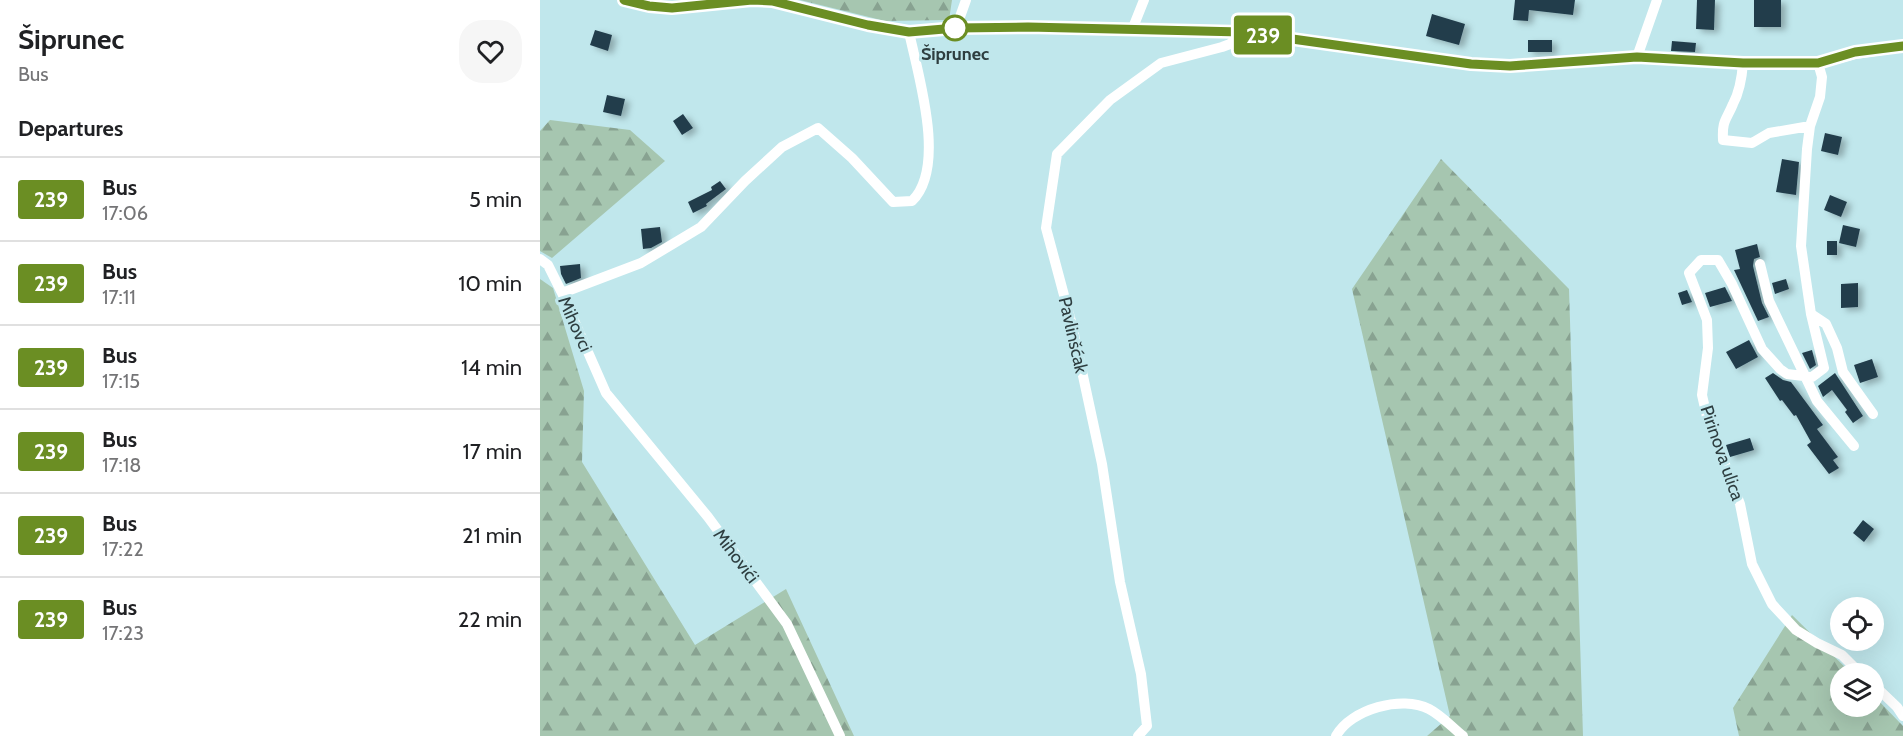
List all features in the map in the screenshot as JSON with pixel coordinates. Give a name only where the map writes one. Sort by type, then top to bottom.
[{"type":"street","points":[[624,0],[649,6],[672,8],[752,0],[772,1],[868,25],[909,32],[956,28],[1028,27],[1242,32],[1471,64],[1510,66],[1637,57],[1743,63],[1818,63],[1855,52],[1903,46]]},
{"type":"street","points":[[956,28],[966,0]]},
{"type":"street","points":[[1131,30],[1144,0]]},
{"type":"street","points":[[1637,57],[1657,0]]},
{"type":"street","points":[[562,293],[641,263],[701,227],[745,181],[782,147],[818,128],[852,158],[893,202],[912,201],[924,184],[928,168],[929,146],[924,105],[909,32]]},
{"type":"street","name":"Pavlinšćak","points":[[1138,736],[1147,726],[1141,674],[1120,582],[1094,429],[1072,325],[1046,228],[1057,154],[1110,100],[1161,63],[1230,44],[1242,32]]},
{"type":"street","points":[[1743,63],[1742,81],[1733,106],[1722,125],[1723,140],[1752,143],[1769,133],[1810,126]]},
{"type":"street","points":[[1804,376],[1812,377],[1824,368],[1811,314],[1801,246],[1807,149],[1810,126],[1820,97],[1822,77],[1818,63]]},
{"type":"street","name":"Mihovci","points":[[540,260],[548,265],[562,293],[606,393]]},
{"type":"street","name":"Pirinova ulica","points":[[1804,376],[1787,374],[1762,349],[1718,260],[1701,260],[1689,273],[1707,320],[1708,348],[1702,395],[1707,417],[1740,504],[1752,564],[1772,604],[1796,630],[1842,655],[1850,663]]},
{"type":"street","points":[[1760,264],[1769,301],[1804,376],[1817,401],[1854,446]]},
{"type":"street","points":[[1811,314],[1826,324],[1838,348],[1843,372],[1873,414]]},
{"type":"street","name":"Mihovići","points":[[606,393],[708,517],[787,624],[840,736]]},
{"type":"street","points":[[1884,695],[1903,716]]},
{"type":"street","points":[[1336,736],[1357,715],[1375,707],[1405,704],[1429,709],[1463,736]]},
{"type":"green space","points":[[800,0],[952,0],[949,20],[885,21]]},
{"type":"green space","points":[[550,120],[630,130],[665,161],[552,258],[540,251],[540,131]]},
{"type":"green space","points":[[1441,159],[1569,289],[1583,736],[1427,736],[1450,716],[1352,289]]},
{"type":"green space","points":[[540,279],[553,288],[584,391],[582,462],[695,645],[786,589],[854,736],[540,736]]},
{"type":"green space","points":[[1792,615],[1841,663],[1830,663],[1830,717],[1884,717],[1884,706],[1903,726],[1903,736],[1739,736],[1733,708]]},
{"type":"building","points":[[1515,0],[1575,0],[1573,15],[1529,10],[1528,21],[1513,20]]},
{"type":"building","points":[[1697,0],[1715,0],[1714,30],[1696,29]]},
{"type":"building","points":[[1754,0],[1781,0],[1781,27],[1754,27]]},
{"type":"building","points":[[1432,14],[1465,24],[1459,45],[1426,36]]},
{"type":"building","points":[[595,30],[612,35],[608,51],[590,45]]},
{"type":"building","points":[[1528,40],[1552,40],[1552,52],[1528,52]]},
{"type":"building","points":[[1672,41],[1696,43],[1695,52],[1671,51]]},
{"type":"building","points":[[607,95],[625,99],[621,116],[603,112]]},
{"type":"building","points":[[683,114],[693,128],[682,135],[673,121]]},
{"type":"building","points":[[1825,133],[1842,137],[1838,155],[1821,151]]},
{"type":"building","points":[[1782,159],[1799,162],[1796,195],[1776,192]]},
{"type":"building","points":[[720,181],[726,189],[706,204],[707,206],[693,213],[688,202],[712,190],[711,187]]},
{"type":"building","points":[[1830,195],[1847,202],[1841,217],[1824,210]]},
{"type":"building","points":[[1843,225],[1860,229],[1856,247],[1839,243]]},
{"type":"building","points":[[660,227],[662,242],[651,248],[643,249],[641,229]]},
{"type":"building","points":[[1827,241],[1837,241],[1837,255],[1827,255]]},
{"type":"building","points":[[1757,244],[1760,257],[1754,259],[1753,266],[1762,303],[1769,317],[1758,321],[1734,270],[1740,269],[1735,250]]},
{"type":"building","points":[[580,264],[581,278],[566,284],[560,266]]},
{"type":"building","points":[[1786,279],[1789,289],[1775,294],[1772,283]]},
{"type":"building","points":[[1858,283],[1858,307],[1841,308],[1841,284]]},
{"type":"building","points":[[1725,287],[1732,301],[1710,307],[1705,293]]},
{"type":"building","points":[[1687,290],[1692,302],[1682,305],[1678,293]]},
{"type":"building","points":[[1749,340],[1758,357],[1736,369],[1726,352]]},
{"type":"building","points":[[1812,350],[1816,365],[1810,369],[1802,353]]},
{"type":"building","points":[[1872,359],[1878,377],[1860,383],[1854,365]]},
{"type":"building","points":[[1773,373],[1791,382],[1823,425],[1817,429],[1838,457],[1833,460],[1839,468],[1829,474],[1807,445],[1811,442],[1796,415],[1794,416],[1782,400],[1780,401],[1765,378]]},
{"type":"building","points":[[1835,373],[1863,416],[1853,423],[1845,412],[1847,410],[1832,390],[1823,397],[1818,386]]},
{"type":"building","points":[[1750,438],[1754,450],[1730,457],[1726,445]]},
{"type":"building","points":[[1863,520],[1874,529],[1864,542],[1853,533]]},
{"type":"bus line","name":"239","points":[[624,0],[649,6],[672,8],[752,0],[772,1],[868,25],[909,32],[956,28],[1028,27],[1206,33],[1242,32],[1471,64],[1510,66],[1637,57],[1743,63],[1818,63],[1855,52],[1903,46]]},
{"type":"place","name":"Šiprunec","points":[[955,28]]}]
